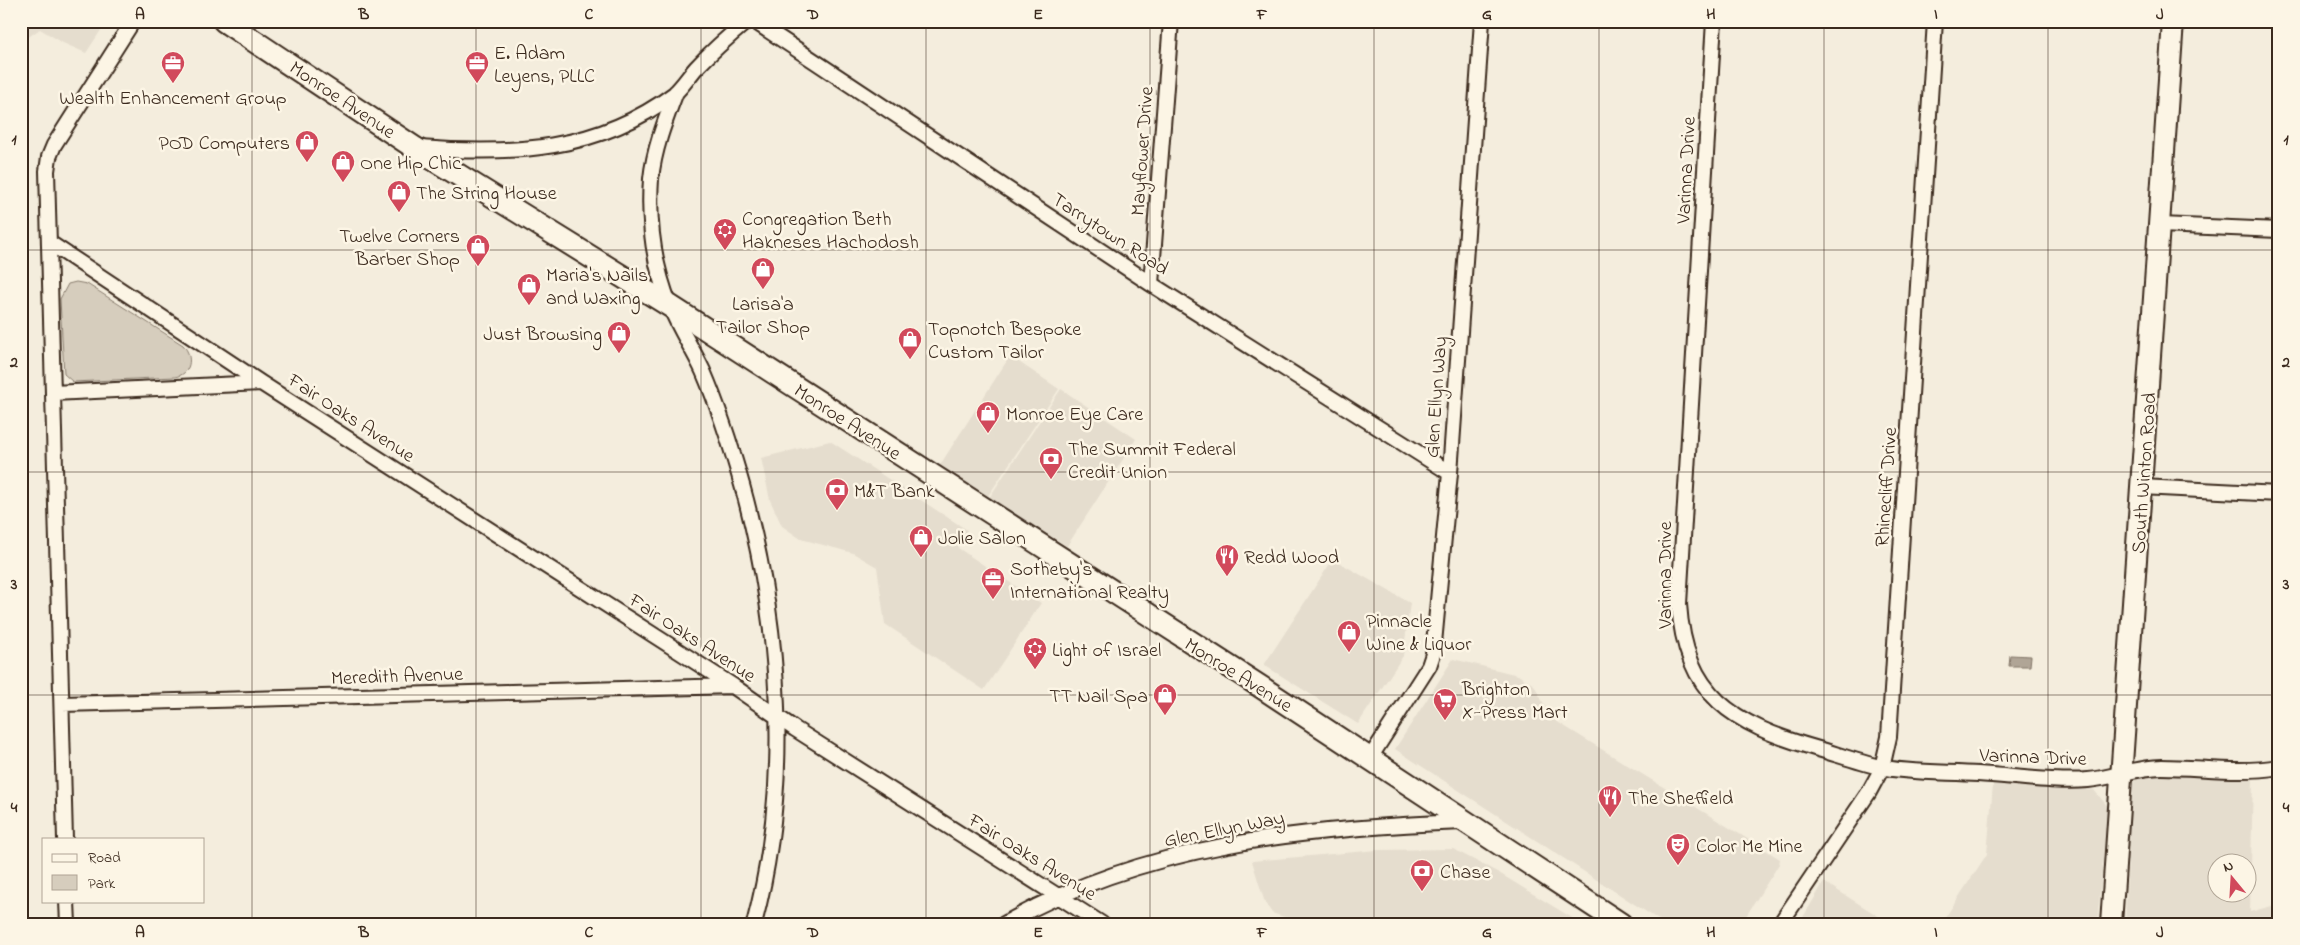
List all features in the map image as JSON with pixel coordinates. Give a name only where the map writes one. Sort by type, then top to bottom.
[{"type":"main road","name":"Monroe Avenue","points":[[224,21],[416,148],[670,306],[1370,758],[1463,822],[1621,924]]},
{"type":"main road","name":"South Winton Road","points":[[2111,924],[2173,21]]},
{"type":"street","points":[[65,838],[47,172],[49,157],[54,145],[133,21]]},
{"type":"street","points":[[416,148],[493,152],[537,148],[574,141],[606,132],[637,118],[676,92],[705,59],[747,21]]},
{"type":"street","name":"Tarrytown Road","points":[[754,21],[1152,284],[1450,473]]},
{"type":"street","name":"Mayflower Drive","points":[[1152,284],[1171,21]]},
{"type":"street","name":"Glen Ellyn Way","points":[[1370,758],[1429,666],[1432,658],[1450,473],[1482,21]]},
{"type":"street","name":"Varinna Drive","points":[[1714,21],[1681,572],[1681,629],[1688,654],[1699,677],[1718,701],[1748,723],[1772,735],[1882,768],[2077,780],[2122,774],[2141,768],[2161,767],[2231,771],[2279,767]]},
{"type":"street","name":"Rhinecliff Drive","points":[[1780,924],[1869,792],[1882,768],[1888,737],[1935,21]]},
{"type":"street","points":[[676,92],[662,129],[654,163],[650,214],[659,270],[670,306],[702,368],[720,413],[742,486],[769,614],[777,716],[773,817],[760,901],[754,924]]},
{"type":"street","points":[[2160,225],[2279,230]]},
{"type":"street","name":"Fair Oaks Avenue","points":[[50,243],[261,383],[1102,924]]},
{"type":"street","name":"Fair Oaks Avenue","points":[[53,393],[261,383]]},
{"type":"street","points":[[2141,487],[2279,494]]},
{"type":"street","name":"Meredith Avenue","points":[[62,704],[733,686]]},
{"type":"street","name":"Glen Ellyn Way","points":[[1004,924],[1060,897],[1160,861],[1245,841],[1321,830],[1463,822]]},
{"type":"street","points":[[67,902],[68,924]]},
{"type":"shaded area","points":[[21,21],[107,21],[86,53],[63,43],[40,29],[24,40],[21,38]]},
{"type":"shaded area","points":[[1010,356],[1059,389],[988,496],[940,465]]},
{"type":"shaded area","points":[[1061,389],[1136,439],[1067,546],[989,498]]},
{"type":"shaded area","points":[[830,441],[967,530],[958,548],[1041,603],[984,690],[885,624],[877,567],[853,553],[801,539],[782,526],[770,500],[761,458]]},
{"type":"shaded area","points":[[1333,559],[1410,603],[1403,656],[1358,724],[1264,665]]},
{"type":"shaded area","points":[[2010,655],[2031,656],[2030,666],[2009,666]]},
{"type":"shaded area","points":[[1453,659],[1518,675],[1534,685],[1551,718],[1780,859],[1779,864],[1741,924],[1665,924],[1395,749]]},
{"type":"shaded area","points":[[2142,773],[2253,777],[2251,852],[2208,852],[2208,902],[2250,902],[2250,912],[2279,904],[2279,924],[2125,924],[2131,785]]},
{"type":"shaded area","points":[[1993,784],[2094,790],[2108,807],[2097,924],[1941,924],[1987,854]]},
{"type":"shaded area","points":[[1453,849],[1499,873],[1582,924],[1305,924],[1272,913],[1265,903],[1252,861],[1378,850]]},
{"type":"shaded area","points":[[1824,882],[1891,924],[1799,924]]},
{"type":"green space","points":[[76,282],[87,284],[183,345],[189,355],[189,365],[184,373],[174,377],[73,382],[64,374],[60,299],[68,284]]},
{"type":"place","name":"Wealth Enhancement Group","points":[[173,84]]},
{"type":"place","name":"E. Adam Leyens, PLLC","points":[[477,84]]},
{"type":"place","name":"POD Computers","points":[[307,163]]},
{"type":"place","name":"One Hip Chic","points":[[343,183]]},
{"type":"place","name":"The String House","points":[[399,213]]},
{"type":"place","name":"Congregation Beth Hakneses Hachodosh","points":[[725,251]]},
{"type":"place","name":"Twelve Corners Barber Shop","points":[[478,267]]},
{"type":"place","name":"Larisa'a Tailor Shop","points":[[763,290]]},
{"type":"place","name":"Maria's Nails and Waxing","points":[[529,306]]},
{"type":"place","name":"Just Browsing","points":[[619,354]]},
{"type":"place","name":"Topnotch Bespoke Custom Tailor","points":[[910,360]]},
{"type":"place","name":"Monroe Eye Care","points":[[988,434]]},
{"type":"place","name":"The Summit Federal Credit Union","points":[[1051,480]]},
{"type":"place","name":"M&T Bank","points":[[837,511]]},
{"type":"place","name":"Jolie Salon","points":[[921,558]]},
{"type":"place","name":"Redd Wood","points":[[1227,577]]},
{"type":"place","name":"Sotheby's International Realty","points":[[993,600]]},
{"type":"place","name":"Pinnacle Wine & Liquor","points":[[1349,653]]},
{"type":"place","name":"Light of Israel","points":[[1035,670]]},
{"type":"place","name":"TT Nail Spa","points":[[1165,716]]},
{"type":"place","name":"Brighton X-Press Mart","points":[[1445,721]]},
{"type":"place","name":"The Sheffield","points":[[1610,818]]},
{"type":"place","name":"Color Me Mine","points":[[1678,866]]},
{"type":"place","name":"Chase","points":[[1422,892]]}]
